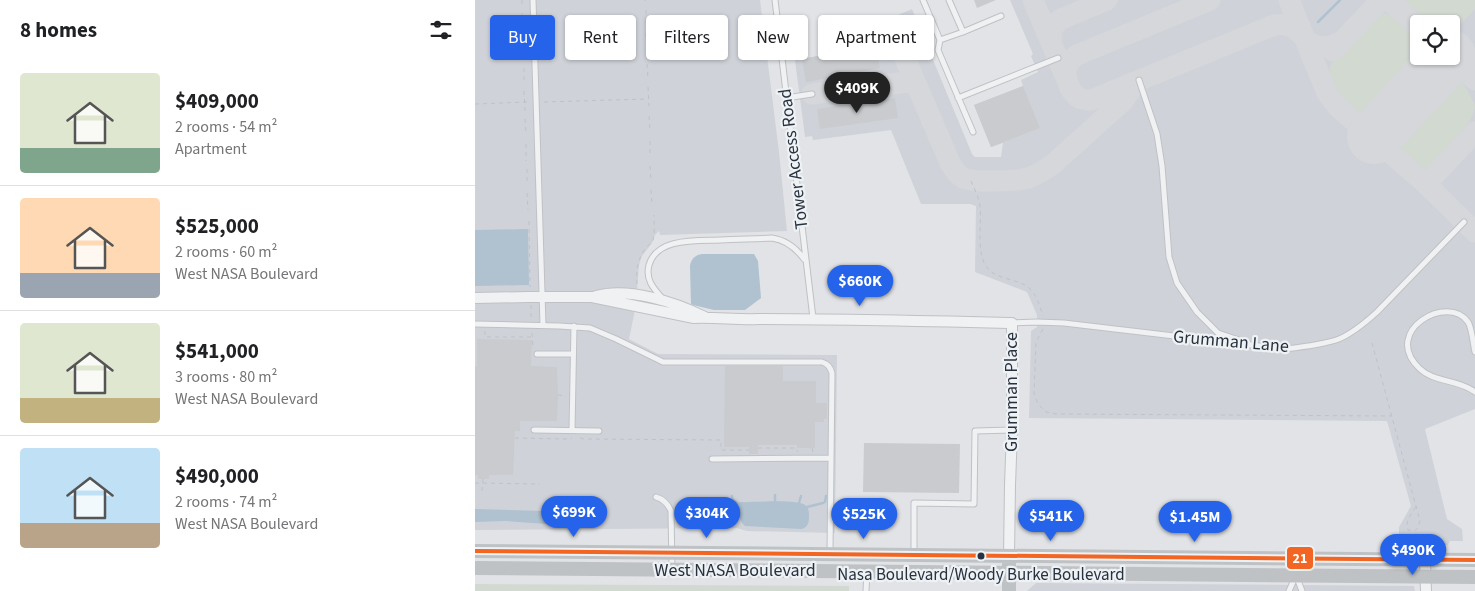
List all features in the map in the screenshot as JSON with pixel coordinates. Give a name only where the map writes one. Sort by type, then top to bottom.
[{"type":"main road","name":"West NASA Boulevard","points":[[475,552],[1475,560]]},
{"type":"main road","points":[[1009,556],[1009,591]]},
{"type":"main road","points":[[1296,575],[1297,558]]},
{"type":"main road","name":"West NASA Boulevard","points":[[475,568],[1475,577]]},
{"type":"street","name":"Grumman Place","points":[[475,298],[592,297],[623,293],[665,301],[690,309],[706,318]]},
{"type":"street","name":"Grumman Place","points":[[592,297],[694,318],[813,318],[1012,324],[1009,556]]},
{"type":"street","points":[[1425,560],[1426,591]]},
{"type":"lane","points":[[533,0],[543,325]]},
{"type":"lane","name":"Tower Access Road","points":[[775,0],[813,318]]},
{"type":"lane","points":[[923,0],[940,40],[938,50],[973,132]]},
{"type":"lane","points":[[949,0],[963,32]]},
{"type":"lane","points":[[940,40],[1001,16]]},
{"type":"lane","points":[[958,98],[1058,58]]},
{"type":"lane","points":[[1139,80],[1157,134],[1162,166],[1169,257],[1177,283],[1197,312],[1218,333],[1257,346]]},
{"type":"lane","points":[[786,98],[812,94]]},
{"type":"lane","name":"Grumman Lane","points":[[1012,324],[1064,323],[1285,349],[1307,347],[1340,338],[1363,325],[1464,222]]},
{"type":"lane","points":[[665,301],[651,285],[649,267],[654,256],[672,244],[687,241],[778,239],[797,250],[805,261]]},
{"type":"lane","points":[[1475,352],[1468,323],[1459,314],[1441,311],[1424,318],[1410,332],[1407,345],[1412,360],[1421,370],[1437,378],[1469,387],[1475,392]]},
{"type":"lane","points":[[475,324],[589,328],[663,362],[822,362],[826,364],[832,373],[830,554]]},
{"type":"lane","points":[[572,430],[574,326]]},
{"type":"lane","points":[[537,354],[573,354]]},
{"type":"lane","points":[[534,430],[599,431]]},
{"type":"lane","points":[[914,555],[914,503],[974,504],[975,430],[1012,430]]},
{"type":"lane","points":[[712,460],[831,458]]},
{"type":"lane","points":[[656,497],[665,502],[671,511],[672,570]]},
{"type":"lane","points":[[866,591],[867,571]]},
{"type":"lane","points":[[1289,591],[1296,575]]},
{"type":"lane","points":[[1296,575],[1302,591]]},
{"type":"path","points":[[522,0],[522,5]]},
{"type":"path","points":[[645,10],[646,24]]},
{"type":"path","points":[[647,64],[648,78]]},
{"type":"path","points":[[524,68],[524,82]]},
{"type":"path","points":[[648,87],[649,106]]},
{"type":"path","points":[[524,91],[525,111]]},
{"type":"path","points":[[541,102],[648,98]]},
{"type":"path","points":[[475,104],[531,102]]},
{"type":"path","points":[[649,116],[650,130]]},
{"type":"path","points":[[525,119],[526,133]]},
{"type":"path","points":[[650,141],[650,157]]},
{"type":"path","points":[[526,144],[527,161]]},
{"type":"path","points":[[651,166],[651,180]]},
{"type":"path","points":[[527,169],[527,184]]},
{"type":"path","points":[[971,181],[978,196],[980,206],[982,259],[987,268],[995,275],[1024,285],[1031,290],[1038,300],[1045,322],[1036,342],[1034,394],[1038,404],[1047,412],[1056,414],[1391,416]]},
{"type":"path","points":[[651,190],[652,206]]},
{"type":"path","points":[[527,193],[528,210]]},
{"type":"path","points":[[635,295],[640,257],[653,238],[654,215]]},
{"type":"path","points":[[529,221],[531,290]]},
{"type":"path","points":[[531,302],[531,319]]},
{"type":"path","points":[[485,329],[485,337],[532,337]]},
{"type":"path","points":[[532,330],[533,347]]},
{"type":"path","points":[[1372,342],[1420,521],[1418,528],[1414,531],[1408,530],[1406,525],[1416,507]]},
{"type":"path","points":[[558,395],[567,396]]},
{"type":"path","points":[[515,438],[566,439],[578,437],[583,439],[721,440],[721,450],[749,450]]},
{"type":"path","points":[[758,448],[795,448],[798,453]]},
{"type":"path","points":[[812,448],[813,454]]},
{"type":"path","points":[[482,491],[483,479]]},
{"type":"path","points":[[475,483],[540,484]]},
{"type":"shaded area","points":[[475,0],[760,0],[762,15],[738,15],[738,60],[768,60],[787,231],[660,235],[659,231],[642,256],[639,265],[637,290],[639,291],[629,339],[658,354],[837,355],[835,533],[747,531],[737,528],[475,530]]},
{"type":"shaded area","points":[[1010,0],[1475,0],[1475,409],[1425,429],[1447,519],[1462,529],[1463,541],[1450,541],[1448,545],[1430,545],[1427,538],[1399,538],[1399,527],[1411,506],[1387,421],[1029,418],[1031,331],[1037,327],[1037,315],[1027,292],[975,272],[976,206],[970,204],[921,204],[891,130],[813,140],[812,136],[805,137],[795,60],[808,60],[808,58],[818,56],[818,60],[933,60],[972,154],[975,157],[1001,157],[1003,143],[991,147],[974,105],[1023,86],[1021,80],[1038,72],[1031,56],[1033,54]]},
{"type":"shaded area","points":[[1404,0],[1475,0],[1475,9],[1460,25],[1460,15],[1414,15]]},
{"type":"shaded area","points":[[912,9],[914,15],[898,15]]},
{"type":"shaded area","points":[[1385,13],[1402,22],[1410,29],[1410,65],[1422,65],[1379,111],[1370,116],[1363,116],[1343,101],[1329,79],[1330,69],[1336,57],[1369,24]]},
{"type":"shaded area","points":[[1450,74],[1462,82],[1475,108],[1463,133],[1455,143],[1435,165],[1421,168],[1402,154],[1397,144],[1398,134],[1400,129]]},
{"type":"shaded area","points":[[1036,583],[1414,586],[1415,591],[1027,591]]},
{"type":"shaded area","points":[[475,584],[849,586],[849,591],[475,591]]},
{"type":"water","points":[[528,229],[529,285],[475,286],[475,230]]},
{"type":"water","points":[[702,254],[754,254],[758,261],[761,298],[745,310],[714,310],[691,304],[690,266],[695,256]]},
{"type":"water","points":[[785,501],[802,504],[808,509],[808,522],[806,527],[802,529],[745,526],[739,515],[738,508],[740,502]]},
{"type":"water","points":[[475,509],[545,511],[550,515],[549,522],[546,524],[506,521],[475,522]]},
{"type":"building","points":[[974,0],[996,0],[977,8]]},
{"type":"building","points":[[818,56],[818,60],[879,60],[880,68],[806,82],[802,60],[808,60],[808,58]]},
{"type":"building","points":[[1023,86],[1040,128],[991,147],[974,105]]},
{"type":"building","points":[[895,98],[898,118],[820,129],[817,109]]},
{"type":"building","points":[[477,339],[532,340],[531,366],[557,367],[557,421],[520,421],[520,431],[515,431],[513,475],[489,475],[489,479],[478,479],[478,475],[475,475],[475,366],[477,366]]},
{"type":"building","points":[[725,366],[783,366],[783,381],[816,381],[816,403],[827,403],[827,419],[824,419],[824,422],[815,422],[815,448],[797,448],[797,445],[758,445],[758,454],[749,454],[749,447],[724,447]]},
{"type":"building","points":[[864,443],[960,444],[959,493],[863,492]]},
{"type":"waterway","points":[[1318,22],[1340,0]]},
{"type":"waterway","points":[[775,495],[775,502]]},
{"type":"waterway","points":[[732,496],[732,499],[739,504]]},
{"type":"waterway","points":[[799,503],[801,496]]},
{"type":"waterway","points":[[807,507],[825,502],[826,496]]},
{"type":"taxiway","points":[[1033,0],[1071,90],[1077,97],[1085,100],[1091,100],[1274,25],[1292,27],[1317,46],[1330,46],[1342,41]]},
{"type":"taxiway","points":[[1051,40],[1053,28],[1061,19],[1107,0]]},
{"type":"taxiway","points":[[1066,76],[1068,64],[1077,55],[1210,0]]},
{"type":"taxiway","points":[[1289,0],[1327,93],[1338,107],[1426,184],[1475,232]]},
{"type":"taxiway","points":[[1333,51],[1381,0]]},
{"type":"taxiway","points":[[1389,0],[1410,20]]},
{"type":"taxiway","points":[[906,60],[950,163],[959,175],[968,180],[1014,180],[1028,178],[1040,172],[1052,165],[1122,102],[1137,82]]},
{"type":"taxiway","points":[[1459,65],[1475,80]]},
{"type":"taxiway","points":[[812,94],[915,81]]},
{"type":"taxiway","points":[[1426,184],[1475,132]]},
{"type":"runway","points":[[1374,137],[1441,65]]},
{"type":"transit line","name":"21","points":[[475,551],[1475,560]]},
{"type":"place","name":"Nasa Boulevard/Woody Burke Boulevard","points":[[981,556]]}]
